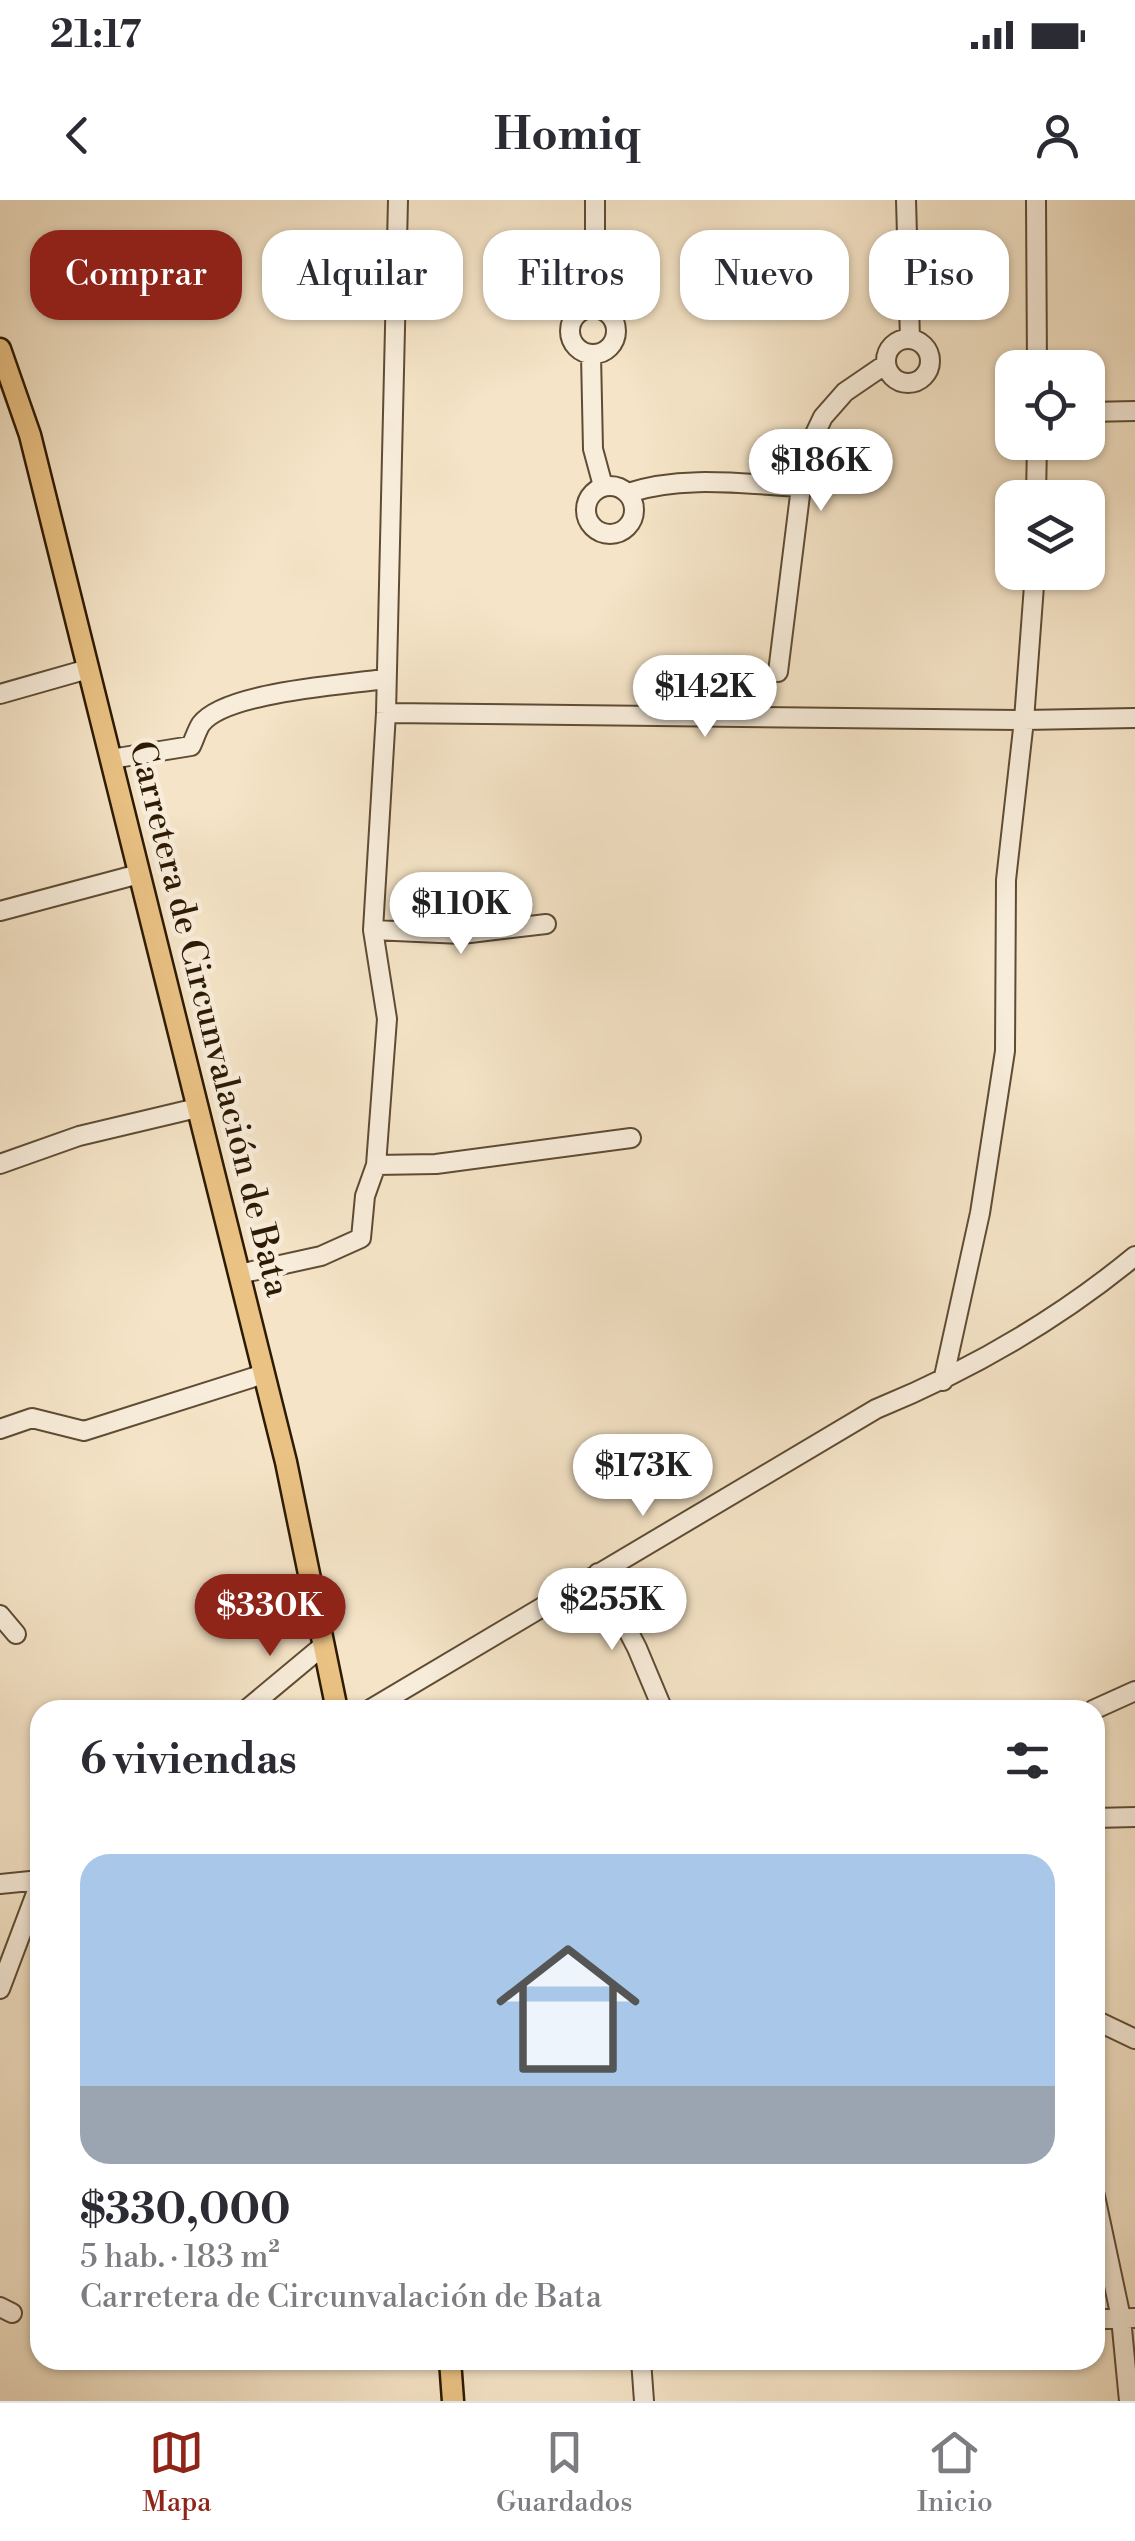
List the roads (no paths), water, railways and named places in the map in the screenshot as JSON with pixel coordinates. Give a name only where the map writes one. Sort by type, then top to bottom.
[{"type":"main road","name":"Carretera de Circunvalación de Bata","points":[[0,349],[30,435],[264,1374],[335,1700]]},
{"type":"main road","points":[[451,2370],[453,2401]]},
{"type":"street","points":[[238,1274],[321,1256],[362,1238],[365,1196],[376,1165],[387,1019],[373,930],[386,713],[398,200]]},
{"type":"street","points":[[594,200],[595,230]]},
{"type":"street","points":[[906,200],[910,339]]},
{"type":"street","points":[[1036,200],[1037,350]]},
{"type":"street","points":[[575,320],[569,329],[572,343],[590,355],[606,351],[616,338],[613,320]]},
{"type":"street","points":[[778,672],[801,487],[812,440],[823,417],[845,392],[886,364],[892,346],[910,339],[924,345],[930,358],[927,373],[915,382],[894,377],[886,364]]},
{"type":"street","points":[[590,355],[593,449],[604,486]]},
{"type":"street","points":[[1105,412],[1135,411]]},
{"type":"street","points":[[628,492],[649,486],[706,482],[801,487]]},
{"type":"street","points":[[604,486],[617,486],[633,500],[634,516],[624,530],[608,534],[593,527],[586,512],[590,496],[604,486]]},
{"type":"street","points":[[943,1381],[980,1213],[1004,1051],[1006,880],[1034,590]]},
{"type":"street","points":[[0,694],[88,668]]},
{"type":"street","points":[[111,759],[192,746],[202,722],[236,704],[269,694],[384,679]]},
{"type":"street","points":[[386,713],[1135,718]]},
{"type":"street","points":[[0,910],[139,874]]},
{"type":"street","points":[[373,930],[462,934],[546,924]]},
{"type":"street","points":[[0,1164],[79,1136],[197,1108]]},
{"type":"street","points":[[376,1165],[436,1164],[631,1138]]},
{"type":"street","points":[[385,1700],[876,1408],[943,1381],[1023,1337],[1089,1294],[1135,1256]]},
{"type":"street","points":[[0,1429],[32,1418],[84,1431],[264,1374]]},
{"type":"street","points":[[598,1573],[659,1700]]},
{"type":"street","points":[[0,1615],[16,1634]]},
{"type":"street","points":[[258,1700],[324,1644]]},
{"type":"street","points":[[1105,1705],[1135,1691]]},
{"type":"street","points":[[1105,1818],[1135,1818]]},
{"type":"street","points":[[0,1884],[30,1882]]},
{"type":"street","points":[[0,1990],[30,1908]]},
{"type":"street","points":[[1105,2024],[1135,2038]]},
{"type":"street","points":[[1105,2233],[1128,2318],[1129,2401]]},
{"type":"street","points":[[641,2370],[644,2401]]}]
